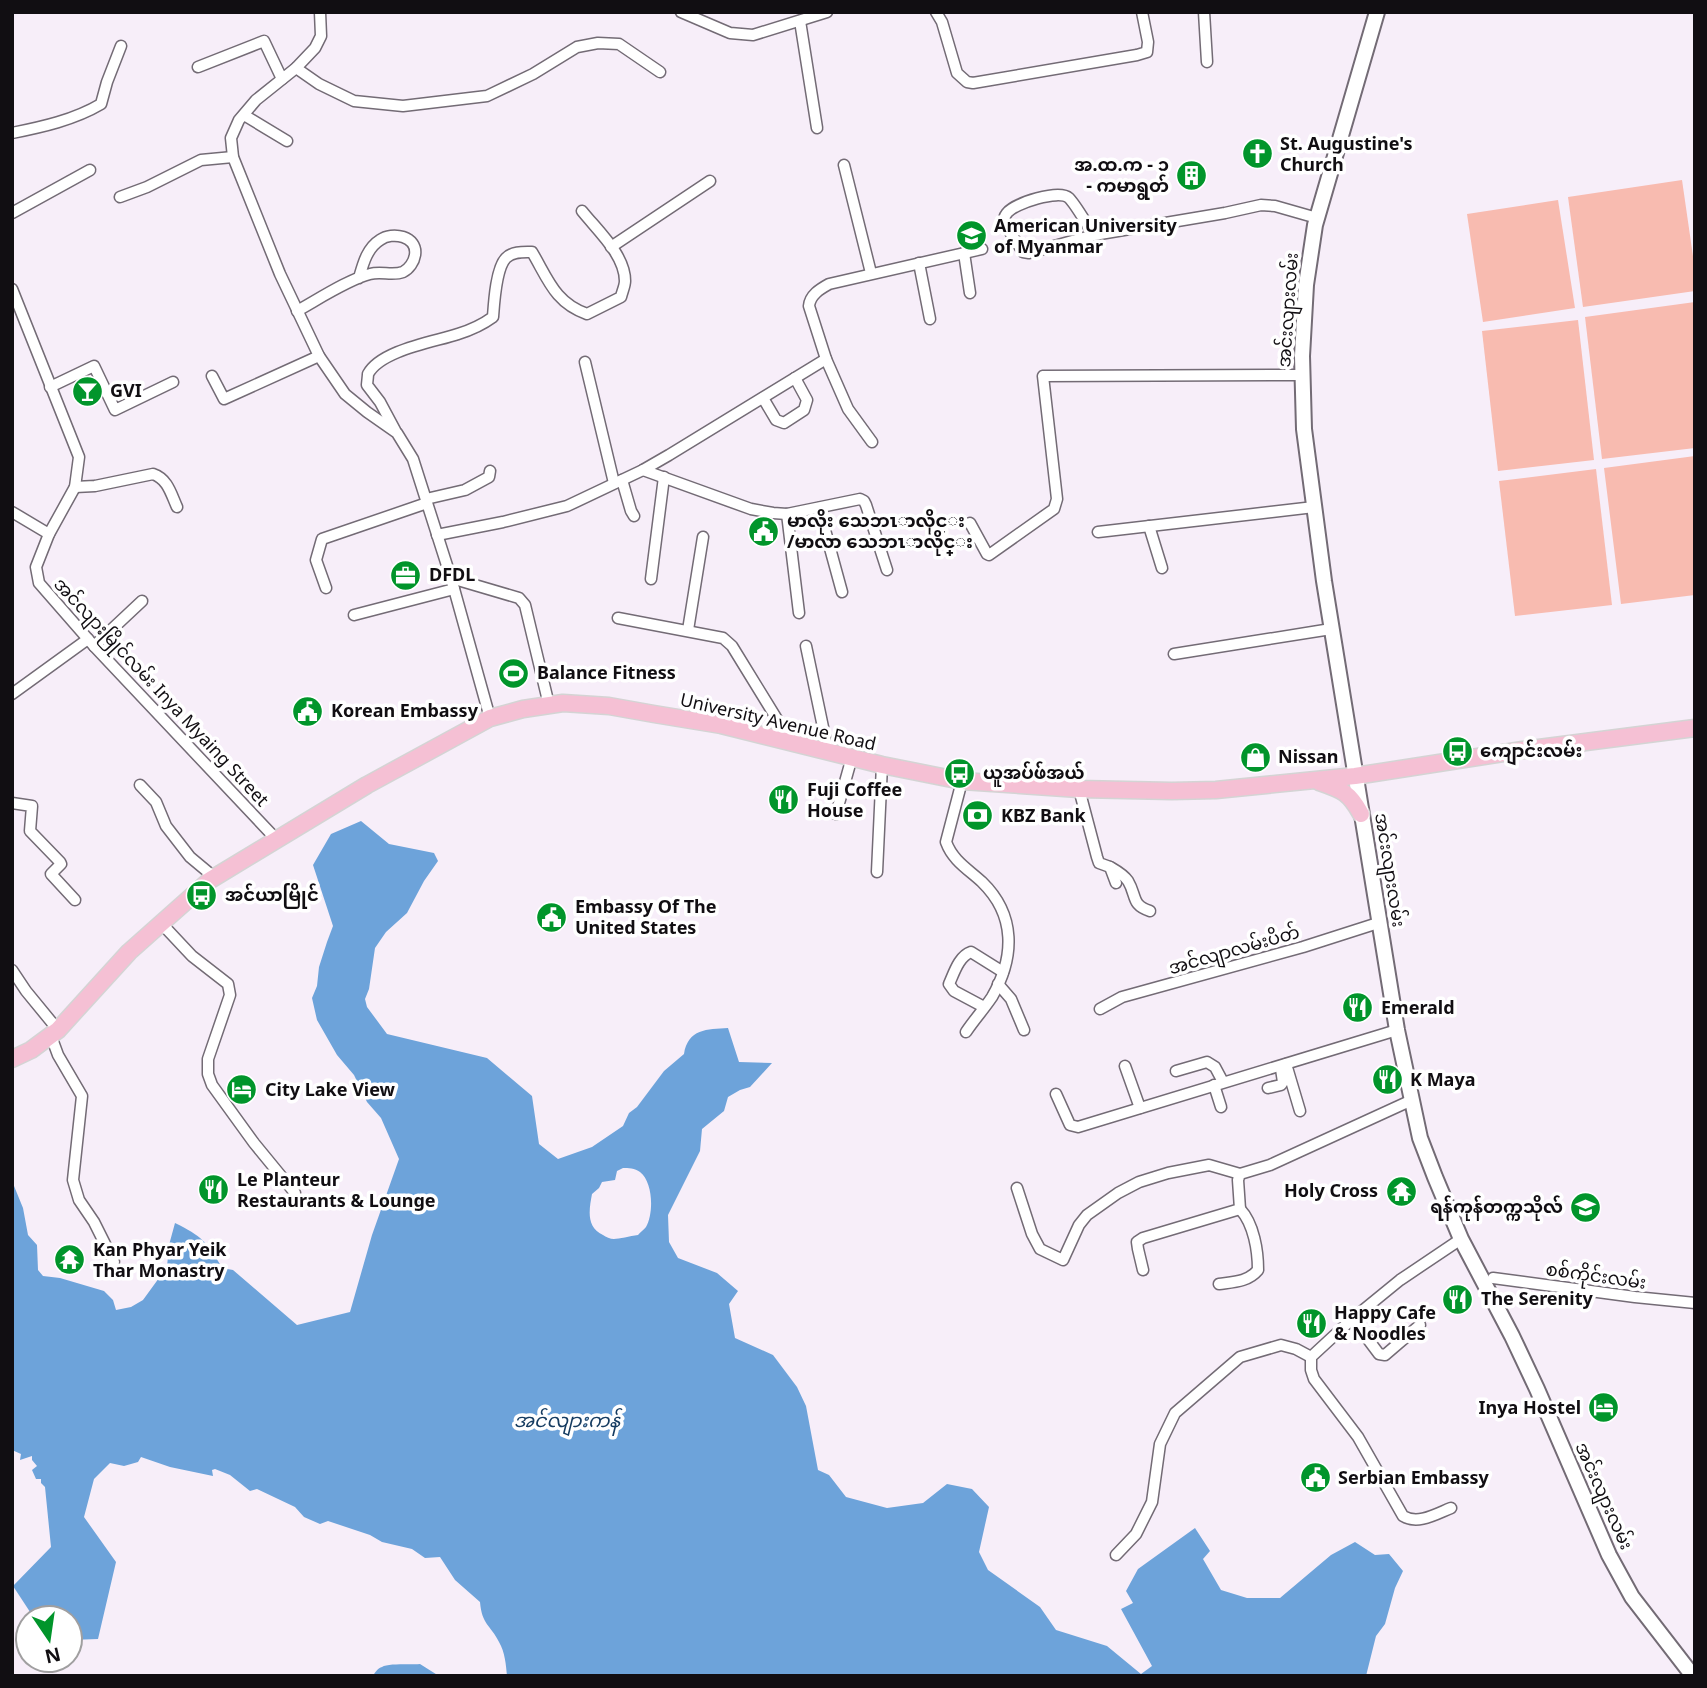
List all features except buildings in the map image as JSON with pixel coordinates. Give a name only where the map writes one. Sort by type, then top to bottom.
[{"type":"main road","name":"အင်းလျားလမ်း","points":[[1377,12],[1317,218],[1306,285],[1301,356],[1304,429],[1331,629],[1397,1031],[1420,1138],[1461,1239],[1537,1389],[1609,1555],[1633,1597],[1693,1676]]},
{"type":"main road","name":"University Avenue Road","points":[[12,1059],[31,1050],[54,1033],[129,952],[214,877],[367,785],[490,718],[523,709],[564,703],[609,706],[721,724],[882,765],[962,781],[1079,789],[1216,790],[1355,776],[1542,747],[1695,728]]},
{"type":"main road","points":[[1313,780],[1345,791],[1362,814]]},
{"type":"street","points":[[320,12],[321,36],[315,48],[296,68],[256,100],[239,120],[231,138],[233,157],[276,266],[319,356],[345,394],[397,433]]},
{"type":"street","points":[[681,12],[730,33],[753,35],[827,12]]},
{"type":"street","points":[[936,12],[942,22],[957,73],[972,83],[1146,52],[1148,42],[1142,12]]},
{"type":"street","points":[[1204,12],[1207,62]]},
{"type":"street","points":[[800,21],[817,128]]},
{"type":"street","points":[[198,67],[264,41],[282,79]]},
{"type":"street","points":[[296,68],[319,84],[354,101],[403,106],[487,96],[533,74],[577,47],[598,43],[619,44],[660,72]]},
{"type":"street","points":[[12,133],[86,113],[101,104],[121,46]]},
{"type":"street","points":[[244,115],[287,141]]},
{"type":"street","points":[[120,197],[147,187],[201,160],[233,157]]},
{"type":"street","points":[[844,165],[871,273]]},
{"type":"street","points":[[12,213],[90,170]]},
{"type":"street","points":[[611,247],[710,181]]},
{"type":"street","points":[[1094,234],[1069,198],[1062,195],[1019,204],[1008,211],[1004,219],[1023,252],[1029,253],[1094,234],[1261,205],[1275,206],[1317,218]]},
{"type":"street","points":[[490,718],[454,589],[413,459],[367,385],[368,375],[380,361],[402,350],[460,334],[493,317],[501,267],[506,257],[518,252],[533,252],[559,298],[575,310],[587,314],[621,297],[625,282],[622,264],[582,211]]},
{"type":"street","points":[[297,311],[359,278],[373,273],[398,273],[406,270],[415,258],[415,249],[410,240],[391,234],[380,239],[370,250],[359,278]]},
{"type":"street","points":[[872,442],[848,409],[826,359],[809,300],[818,290],[829,284],[982,249]]},
{"type":"street","points":[[964,253],[970,293]]},
{"type":"street","points":[[919,263],[930,319]]},
{"type":"street","name":"အင်လျားမြိုင်လမ်း Inya Myaing Street","points":[[12,289],[79,457],[75,487],[49,534],[36,567],[39,583],[91,643],[276,839]]},
{"type":"street","points":[[212,376],[224,399],[319,356]]},
{"type":"street","points":[[437,535],[567,506],[643,470],[826,359]]},
{"type":"street","points":[[585,362],[618,482],[634,516]]},
{"type":"street","points":[[50,387],[94,366],[115,410],[173,382]]},
{"type":"street","points":[[970,523],[989,555],[1054,509],[1058,499],[1043,376],[1302,375]]},
{"type":"street","points":[[763,398],[776,420],[784,423],[804,410],[807,400],[795,378]]},
{"type":"street","points":[[643,470],[751,509],[772,513],[787,514],[819,509],[860,499],[864,501],[887,570]]},
{"type":"street","points":[[326,588],[316,560],[322,539],[465,490],[489,477],[490,471]]},
{"type":"street","points":[[75,487],[95,486],[153,474],[161,477],[177,507]]},
{"type":"street","points":[[650,579],[664,477]]},
{"type":"street","points":[[1098,532],[1314,507]]},
{"type":"street","points":[[819,509],[842,592]]},
{"type":"street","points":[[12,512],[49,534]]},
{"type":"street","points":[[787,514],[799,613]]},
{"type":"street","points":[[1149,526],[1162,568]]},
{"type":"street","points":[[688,630],[704,537]]},
{"type":"street","points":[[450,578],[519,598],[525,605],[549,705]]},
{"type":"street","points":[[354,615],[454,589]]},
{"type":"street","points":[[12,694],[91,643],[142,601]]},
{"type":"street","points":[[618,618],[723,638],[732,646],[791,742]]},
{"type":"street","points":[[1174,654],[1331,629]]},
{"type":"street","points":[[806,646],[828,751]]},
{"type":"street","points":[[836,814],[852,757]]},
{"type":"street","points":[[877,872],[882,765]]},
{"type":"street","points":[[962,781],[946,842],[949,852],[998,900],[1007,921],[1009,942],[1003,972],[992,998],[966,1032]]},
{"type":"street","points":[[140,785],[156,802],[166,826],[190,857],[214,877]]},
{"type":"street","points":[[1079,789],[1099,863],[1120,872],[1129,883],[1136,905],[1150,911]]},
{"type":"street","points":[[12,803],[32,806],[30,831],[61,863],[51,874],[75,900]]},
{"type":"street","points":[[1110,867],[1116,883]]},
{"type":"street","points":[[161,923],[192,956],[228,984],[230,995],[208,1059],[208,1074],[226,1105],[295,1194]]},
{"type":"street","name":"အင်လျာလမ်းပိတ်","points":[[1100,1009],[1122,997],[1303,947],[1378,923]]},
{"type":"street","points":[[984,1007],[954,991],[948,984],[961,960],[965,953],[971,952],[1003,972]]},
{"type":"street","points":[[12,970],[54,1033],[58,1055],[82,1096],[72,1180],[79,1200],[94,1222],[114,1262]]},
{"type":"street","points":[[998,984],[1011,999],[1024,1030]]},
{"type":"street","points":[[1056,1094],[1070,1125],[1078,1127],[1397,1031]]},
{"type":"street","points":[[1176,1071],[1207,1062],[1215,1067],[1221,1107]]},
{"type":"street","points":[[1268,1088],[1283,1082],[1283,1064]]},
{"type":"street","points":[[1283,1064],[1300,1111]]},
{"type":"street","points":[[1125,1066],[1140,1108]]},
{"type":"street","points":[[1017,1188],[1032,1234],[1040,1249],[1063,1260],[1079,1225],[1087,1215],[1139,1182],[1209,1165],[1240,1174],[1270,1166],[1412,1100]]},
{"type":"street","points":[[1219,1284],[1243,1280],[1253,1276],[1258,1270],[1258,1257],[1252,1234],[1245,1214],[1240,1209],[1240,1174]]},
{"type":"street","points":[[1143,1270],[1138,1242],[1143,1238],[1240,1209]]},
{"type":"street","points":[[1451,1508],[1417,1520],[1403,1516],[1358,1437],[1314,1379],[1311,1357],[1400,1280],[1461,1239]]},
{"type":"street","name":"စစ်ကိုင်းလမ်း","points":[[1493,1278],[1695,1303]]},
{"type":"street","points":[[1351,1320],[1379,1354],[1385,1355],[1420,1325]]},
{"type":"street","points":[[1116,1555],[1136,1534],[1152,1502],[1160,1444],[1175,1413],[1240,1357],[1281,1345],[1311,1357]]},
{"type":"shaded area","points":[[1682,180],[1695,270],[1695,291],[1583,307],[1568,197]]},
{"type":"shaded area","points":[[1558,200],[1575,308],[1483,322],[1467,214]]},
{"type":"shaded area","points":[[1695,302],[1695,448],[1602,459],[1585,317]]},
{"type":"shaded area","points":[[1578,320],[1594,460],[1498,471],[1482,331]]},
{"type":"shaded area","points":[[1695,456],[1695,595],[1621,604],[1604,468]]},
{"type":"shaded area","points":[[1596,469],[1612,605],[1515,616],[1499,481]]},
{"type":"water","name":"အင်လျားကန်","points":[[361,821],[389,844],[434,853],[438,861],[407,913],[386,932],[375,948],[365,999],[367,1007],[387,1034],[487,1058],[532,1096],[539,1144],[558,1159],[592,1147],[623,1126],[629,1113],[637,1107],[664,1071],[684,1054],[694,1035],[700,1032],[728,1028],[739,1062],[772,1063],[750,1087],[728,1097],[724,1111],[702,1129],[700,1151],[668,1215],[669,1242],[678,1258],[717,1273],[738,1291],[729,1304],[735,1338],[773,1355],[797,1387],[806,1406],[818,1470],[829,1475],[846,1497],[887,1508],[923,1503],[947,1484],[972,1489],[989,1507],[979,1552],[988,1570],[1040,1607],[1056,1630],[1107,1646],[1141,1674],[1152,1666],[1121,1609],[1133,1603],[1126,1591],[1138,1569],[1195,1528],[1210,1551],[1203,1559],[1221,1590],[1247,1598],[1280,1598],[1331,1555],[1355,1542],[1375,1555],[1389,1554],[1403,1571],[1395,1588],[1385,1624],[1376,1636],[1366,1676],[507,1676],[503,1650],[485,1620],[480,1602],[455,1580],[440,1557],[425,1558],[412,1549],[382,1542],[370,1535],[328,1521],[320,1524],[304,1517],[295,1507],[257,1489],[250,1491],[230,1475],[215,1469],[212,1470],[213,1476],[170,1467],[141,1457],[138,1462],[124,1466],[110,1463],[94,1479],[84,1517],[116,1562],[98,1639],[84,1640],[84,1604],[25,1604],[13,1586],[51,1547],[45,1487],[41,1479],[36,1479],[32,1470],[37,1466],[32,1456],[20,1460],[21,1454],[12,1450],[12,1181],[23,1208],[28,1235],[37,1245],[38,1270],[43,1276],[60,1278],[104,1291],[113,1300],[116,1310],[131,1307],[143,1300],[167,1267],[175,1223],[198,1236],[222,1268],[233,1270],[297,1325],[350,1312],[372,1235],[399,1159],[381,1118],[367,1102],[354,1075],[337,1055],[317,1020],[312,998],[333,926],[313,865],[331,834]],"holes":[[[623,1168],[636,1170],[644,1177],[650,1190],[649,1221],[638,1235],[611,1239],[598,1232],[591,1223],[592,1194],[602,1182],[615,1180],[617,1171]]]},
{"type":"water","points":[[420,1664],[439,1676],[373,1676],[378,1669],[385,1666]]},
{"type":"place","name":"St. Augustine's Church","points":[[1257,154]]},
{"type":"place","name":"အ.ထ.က - ၁ - ကမာရွတ်","points":[[1192,175]]},
{"type":"place","name":"American University of Myanmar","points":[[971,236]]},
{"type":"place","name":"GVI","points":[[87,391]]},
{"type":"place","name":"မာလိုး သေဘၤာလိုင္း /မာလာ သေဘၤာလိုင္း","points":[[764,531]]},
{"type":"place","name":"DFDL","points":[[406,575]]},
{"type":"place","name":"Balance Fitness","points":[[514,673]]},
{"type":"place","name":"Korean Embassy","points":[[308,711]]},
{"type":"place","name":"ကျောင်းလမ်း","points":[[1457,751]]},
{"type":"place","name":"Nissan","points":[[1255,757]]},
{"type":"place","name":"ယူအပ်ဖ်အယ်","points":[[960,773]]},
{"type":"place","name":"Fuji Coffee House","points":[[784,800]]},
{"type":"place","name":"KBZ Bank","points":[[978,816]]},
{"type":"place","name":"အင်ယာမြိုင်","points":[[202,895]]},
{"type":"place","name":"Embassy Of The United States","points":[[552,917]]},
{"type":"place","name":"Emerald","points":[[1358,1008]]},
{"type":"place","name":"K Maya","points":[[1387,1080]]},
{"type":"place","name":"City Lake View","points":[[242,1090]]},
{"type":"place","name":"Le Planteur Restaurants & Lounge","points":[[214,1190]]},
{"type":"place","name":"Holy Cross","points":[[1401,1191]]},
{"type":"place","name":"ရန်ကုန်တက္ကသိုလ်","points":[[1586,1207]]},
{"type":"place","name":"Kan Phyar Yeik Thar Monastry","points":[[70,1260]]},
{"type":"place","name":"The Serenity","points":[[1458,1299]]},
{"type":"place","name":"Happy Cafe & Noodles","points":[[1311,1323]]},
{"type":"place","name":"Inya Hostel","points":[[1604,1408]]},
{"type":"place","name":"Serbian Embassy","points":[[1315,1478]]}]
